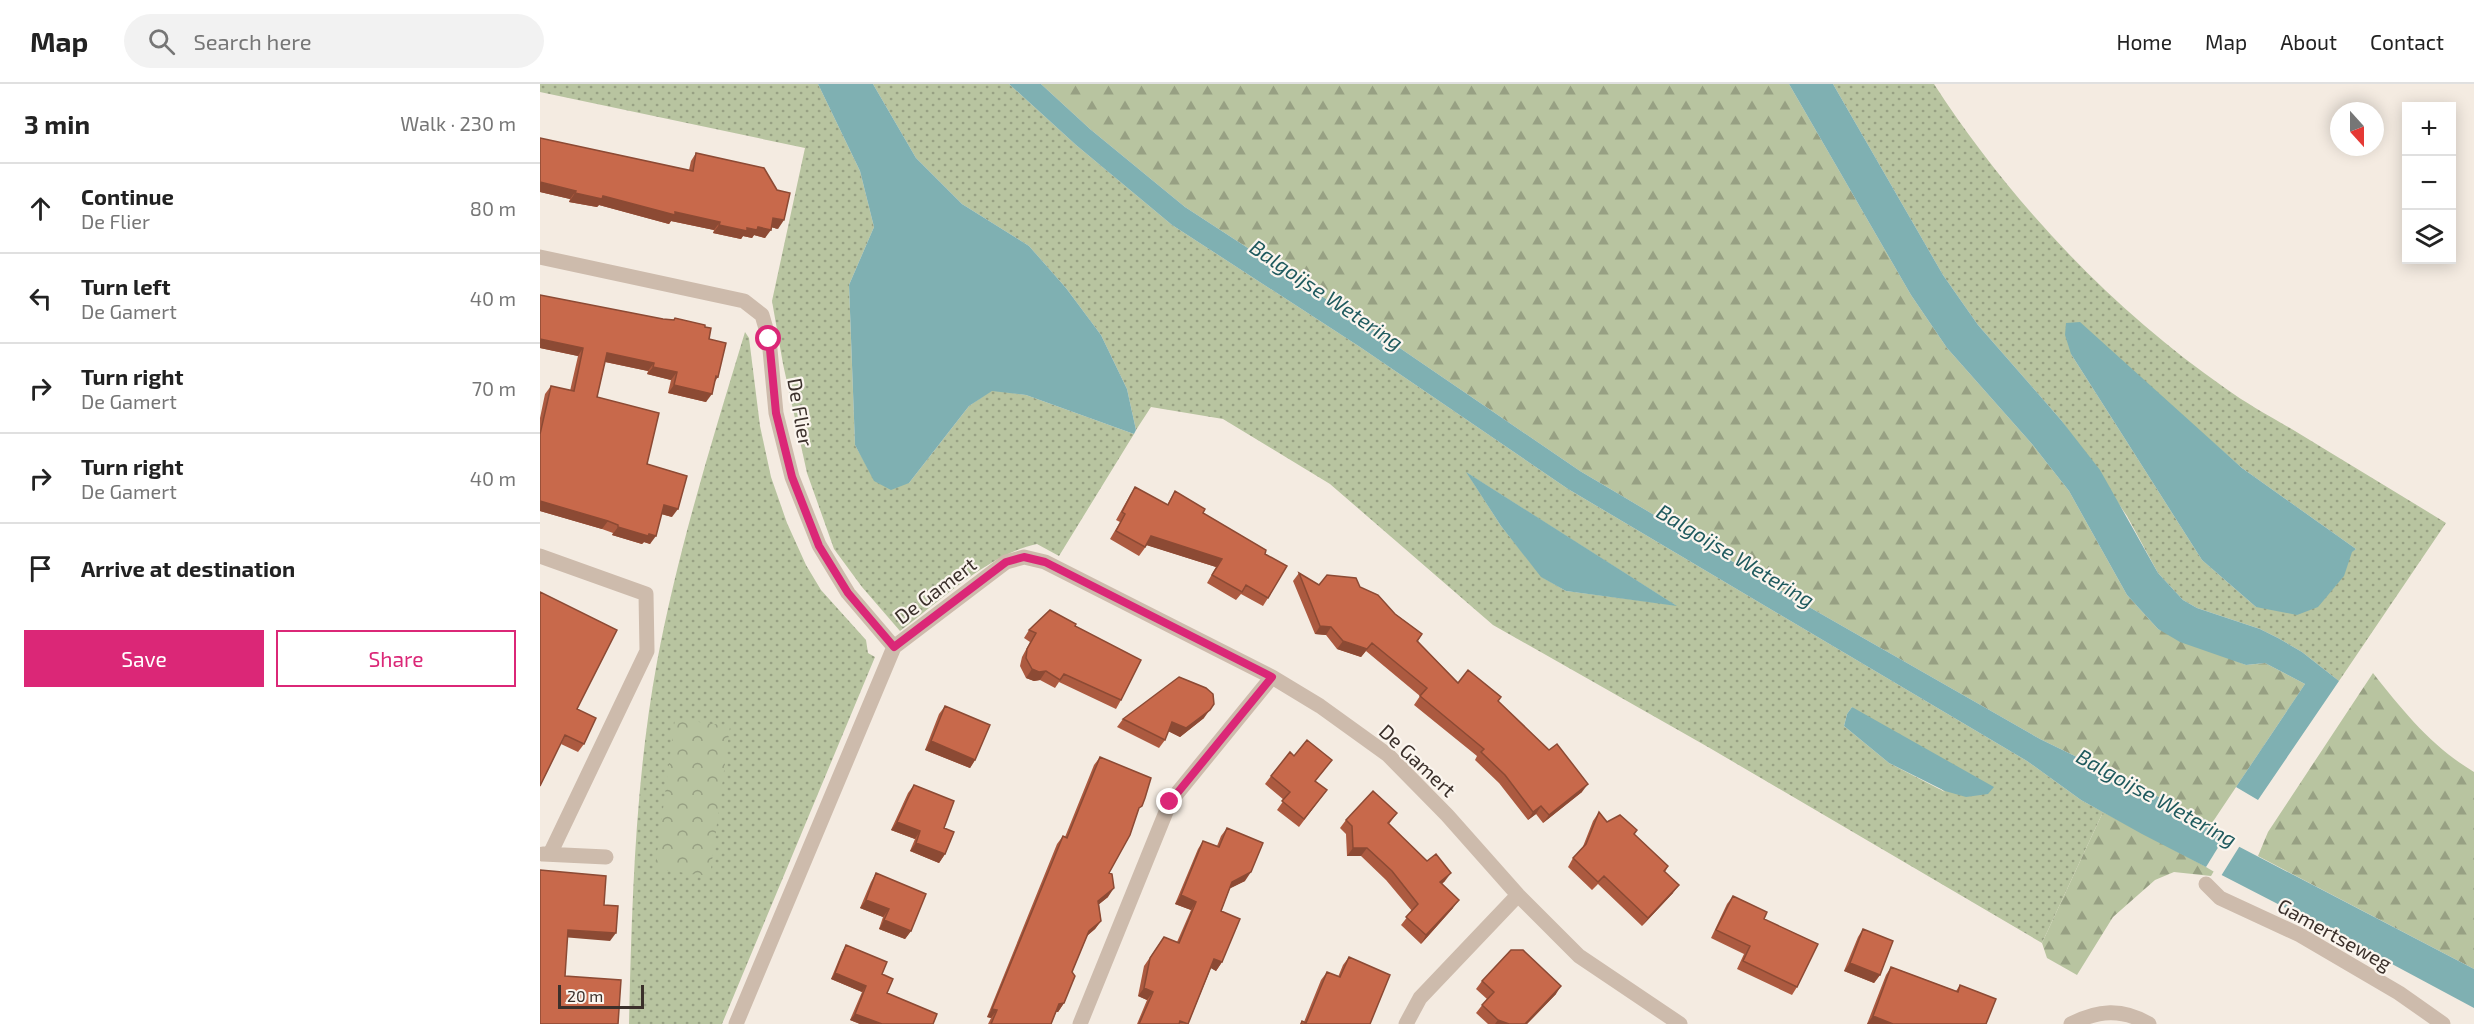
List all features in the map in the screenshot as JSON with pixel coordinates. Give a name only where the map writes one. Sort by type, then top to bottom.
[{"type":"street","name":"De Flier","points":[[540,257],[744,301],[762,315],[769,339],[776,413],[792,477],[819,546],[848,593],[894,647]]},
{"type":"street","points":[[540,556],[646,594],[647,651],[545,854],[606,857]]},
{"type":"street","name":"De Gamert","points":[[736,1024],[894,647],[1006,562],[1024,557],[1045,562],[1272,677],[1320,706],[1388,755],[1578,956],[1680,1024]]},
{"type":"street","points":[[1080,1024],[1170,802],[1272,677]]},
{"type":"street","name":"Gamertseweg","points":[[2206,884],[2220,898],[2300,935],[2399,993],[2443,1024]]},
{"type":"street","points":[[1406,1024],[1419,998],[1518,895]]},
{"type":"street","points":[[2071,1024],[2091,1014],[2113,1011],[2139,1018],[2149,1024]]},
{"type":"green space","points":[[540,84],[818,84],[860,171],[874,227],[849,285],[855,445],[875,481],[909,483],[969,406],[992,390],[1026,395],[1134,434],[1059,556],[1037,544],[1019,549],[965,580],[900,631],[862,587],[834,549],[807,473],[783,364],[772,301],[805,148],[540,92]]},
{"type":"green space","points":[[873,84],[1009,84],[1076,145],[1172,225],[1360,347],[1568,489],[2027,761],[2081,800],[2103,812],[2042,943],[1708,747],[1493,625],[1330,484],[1223,419],[1151,407],[1136,430],[1127,389],[1101,335],[1066,288],[1029,246],[962,204],[916,158]],"holes":[[[1467,473],[1675,605],[1566,591],[1542,577],[1501,526]],[[1852,707],[1945,792],[1889,763],[1844,726],[1847,714]]]},
{"type":"green space","points":[[1041,84],[1789,84],[1911,295],[1947,348],[2032,444],[2069,491],[2127,595],[2158,629],[2246,665],[2265,663],[2305,684],[2212,823],[2040,739],[1816,611],[1580,471],[1372,329],[1185,207],[1090,129]]},
{"type":"green space","points":[[1833,84],[1934,84],[1995,170],[2029,211],[2102,288],[2142,323],[2183,357],[2242,400],[2446,523],[2339,681],[2302,652],[2278,638],[2260,629],[2197,608],[2183,600],[2158,573],[2127,516],[2061,420],[1978,325],[1943,275]],"holes":[[[2071,354],[2161,397],[2242,468],[2356,549],[2256,607],[2202,560]]]},
{"type":"green space","points":[[745,332],[749,338],[760,426],[771,477],[787,523],[806,565],[821,590],[866,640],[868,653],[875,657],[722,1024],[629,1024],[633,887],[639,797],[657,662],[685,537]]},
{"type":"green space","points":[[2373,673],[2431,740],[2474,772],[2474,969],[2258,856],[2268,832]]},
{"type":"green space","points":[[675,719],[730,726],[710,876],[655,869]]},
{"type":"green space","points":[[2103,812],[2214,871],[2211,876],[2174,872],[2155,880],[2113,917],[2077,975],[2047,958],[2042,943]]},
{"type":"water","points":[[818,84],[873,84],[916,158],[962,204],[1029,246],[1066,288],[1101,335],[1127,389],[1136,430],[1134,434],[1026,395],[992,391],[969,406],[909,483],[891,490],[874,481],[855,445],[849,285],[874,227],[860,171]]},
{"type":"water","name":"Balgoijse Wetering","points":[[1009,84],[1041,84],[1090,129],[1185,207],[1372,329],[1580,471],[1816,611],[2040,739],[2212,823],[2232,843],[2474,969],[2474,1008],[2081,800],[2027,761],[1568,489],[1360,347],[1172,225],[1076,145]]},
{"type":"water","points":[[1789,84],[1833,84],[1943,275],[1978,325],[2061,420],[2100,470],[2158,573],[2183,600],[2197,608],[2260,629],[2278,638],[2302,652],[2339,681],[2258,800],[2236,787],[2305,684],[2265,663],[2246,665],[2180,642],[2158,629],[2127,595],[2069,491],[2032,444],[1947,348],[1911,295]]},
{"type":"water","points":[[2080,322],[2242,468],[2356,549],[2352,552],[2344,576],[2318,607],[2297,615],[2256,607],[2202,560],[2071,354],[2065,335],[2066,323]]},
{"type":"water","points":[[1466,472],[1677,606],[1566,591],[1541,577],[1501,526]]},
{"type":"water","points":[[1852,707],[1994,787],[1988,794],[1966,797],[1945,791],[1889,763],[1844,726],[1847,714]]},
{"type":"pier","points":[[2227,833],[2241,844],[2221,876],[2206,867]]},
{"type":"building","points":[[540,138],[693,171],[696,153],[764,168],[777,190],[790,193],[784,220],[773,218],[771,230],[758,227],[757,230],[747,228],[747,231],[719,225],[720,222],[675,212],[675,215],[603,196],[602,199],[575,193],[576,191],[540,182]]},
{"type":"building","points":[[540,295],[705,325],[711,328],[709,339],[726,343],[712,394],[674,385],[677,372],[653,367],[654,363],[607,353],[597,397],[659,413],[647,464],[687,476],[678,509],[664,505],[656,536],[649,534],[648,536],[618,527],[608,521],[540,501],[540,434],[551,386],[574,391],[583,348],[540,339]]},
{"type":"building","points":[[1135,487],[1168,505],[1175,491],[1205,509],[1203,513],[1266,550],[1265,554],[1287,566],[1268,598],[1246,585],[1242,592],[1212,575],[1222,559],[1151,536],[1145,547],[1116,531],[1125,514],[1122,512]]},
{"type":"building","points":[[1299,573],[1319,585],[1327,575],[1356,578],[1360,587],[1378,595],[1395,614],[1422,634],[1417,641],[1458,683],[1468,670],[1501,697],[1498,701],[1549,750],[1557,744],[1588,784],[1549,815],[1541,806],[1533,812],[1505,775],[1481,752],[1484,749],[1420,696],[1427,688],[1372,643],[1367,649],[1343,641],[1331,627],[1320,626]]},
{"type":"building","points":[[540,592],[617,630],[577,709],[596,718],[584,744],[565,735],[540,786]]},
{"type":"building","points":[[1050,610],[1076,624],[1075,626],[1141,660],[1121,700],[1064,674],[1060,680],[1046,671],[1039,672],[1032,669],[1026,658],[1027,649],[1036,633],[1029,630]]},
{"type":"building","points":[[1179,677],[1206,688],[1213,694],[1214,704],[1210,710],[1186,728],[1172,722],[1165,740],[1123,719]]},
{"type":"building","points":[[945,706],[990,725],[975,760],[931,741]]},
{"type":"building","points":[[1307,740],[1332,760],[1315,781],[1327,790],[1304,819],[1282,801],[1290,792],[1271,776],[1290,752],[1294,756]]},
{"type":"building","points":[[1100,757],[1151,778],[1130,835],[1109,873],[1112,874],[1114,888],[1098,901],[1101,921],[1089,931],[1072,972],[1075,976],[1064,1003],[1059,1004],[1051,1024],[991,1024],[997,1010],[992,1009],[1063,836],[1067,838]]},
{"type":"building","points":[[914,785],[954,801],[944,828],[954,832],[945,854],[916,843],[920,831],[897,822]]},
{"type":"building","points":[[1373,791],[1397,813],[1388,823],[1427,861],[1436,854],[1451,873],[1440,882],[1459,900],[1426,935],[1406,917],[1418,904],[1392,871],[1367,848],[1353,848],[1352,826],[1346,820]]},
{"type":"building","points":[[1599,812],[1607,822],[1620,815],[1637,830],[1634,834],[1668,866],[1664,871],[1679,885],[1648,918],[1604,876],[1598,882],[1573,858],[1586,844]]},
{"type":"building","points":[[1227,828],[1263,843],[1251,872],[1232,882],[1221,911],[1240,919],[1222,962],[1214,959],[1188,1024],[1180,1021],[1179,1024],[1139,1024],[1153,992],[1144,988],[1150,958],[1164,937],[1179,943],[1196,902],[1181,895],[1203,841],[1219,847]]},
{"type":"building","points":[[540,870],[606,876],[604,905],[618,906],[616,933],[568,930],[565,976],[621,980],[618,1024],[540,1024]]},
{"type":"building","points":[[876,873],[926,894],[911,931],[884,920],[889,909],[866,900]]},
{"type":"building","points":[[1733,896],[1767,912],[1764,919],[1818,944],[1797,987],[1743,961],[1750,946],[1716,930]]},
{"type":"building","points":[[1863,929],[1893,941],[1880,975],[1850,963]]},
{"type":"building","points":[[846,945],[887,962],[882,974],[893,979],[887,993],[937,1014],[933,1024],[882,1024],[855,1014],[866,986],[835,973]]},
{"type":"building","points":[[1511,950],[1523,950],[1561,986],[1525,1024],[1509,1024],[1498,1020],[1482,1005],[1494,992],[1482,981]]},
{"type":"building","points":[[1349,957],[1390,975],[1370,1024],[1301,1024],[1302,1021],[1306,1023],[1327,972],[1340,977]]},
{"type":"building","points":[[1891,967],[1958,992],[1960,985],[1996,999],[1986,1024],[1893,1024],[1873,1016]]},
{"type":"route","points":[[769,339],[776,413],[792,477],[819,546],[848,593],[894,647],[1006,562],[1024,557],[1045,562],[1272,677],[1170,802]]}]
